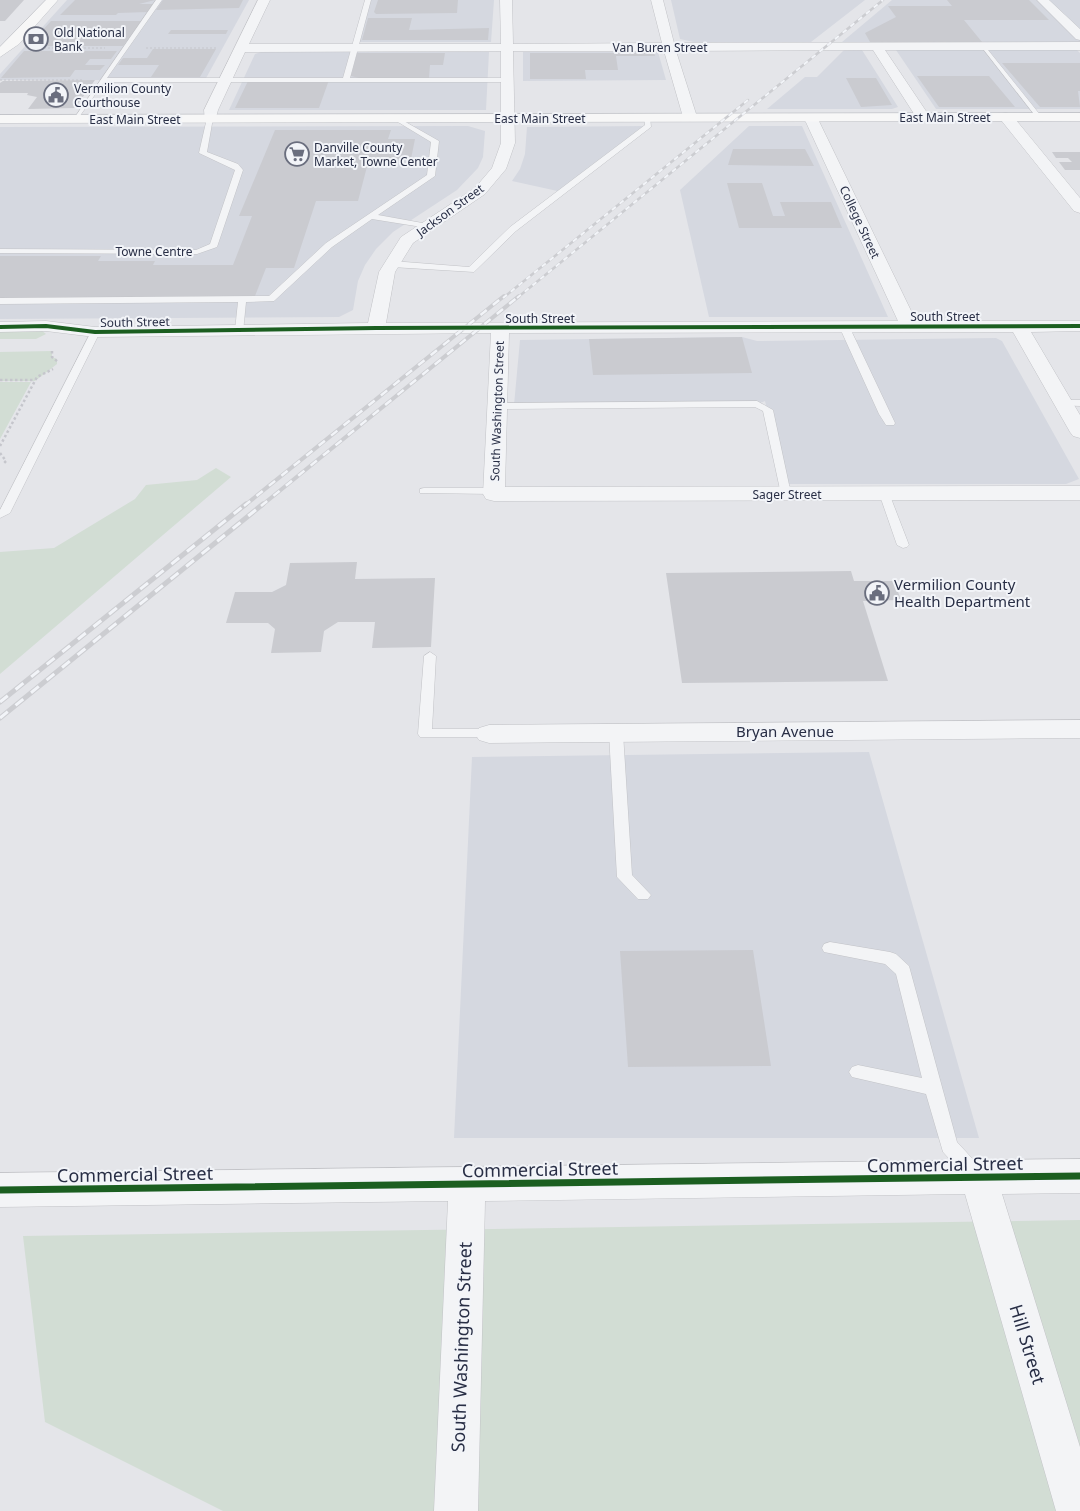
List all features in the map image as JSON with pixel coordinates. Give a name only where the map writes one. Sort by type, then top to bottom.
[{"type":"main road","points":[[0,53],[15,41],[52,0]]},
{"type":"main road","name":"East Main Street","points":[[0,119],[1080,117]]},
{"type":"street","points":[[210,118],[211,110],[264,0]]},
{"type":"street","name":"Jackson Street","points":[[376,328],[387,272],[407,240],[425,226],[480,191],[499,170],[508,143],[506,118],[506,0]]},
{"type":"street","points":[[657,0],[690,117]]},
{"type":"street","points":[[1043,0],[1080,36]]},
{"type":"street","points":[[877,46],[923,117]]},
{"type":"street","name":"Van Buren Street","points":[[240,48],[1080,46]]},
{"type":"street","points":[[1006,117],[1080,208]]},
{"type":"street","name":"College Street","points":[[811,118],[909,326]]},
{"type":"street","name":"South Street","points":[[0,327],[46,326],[95,332],[376,328],[1080,326]]},
{"type":"street","points":[[1019,326],[1072,403],[1080,432]]},
{"type":"street","name":"South Washington Street","points":[[494,493],[500,328]]},
{"type":"street","name":"South Street","points":[[0,343],[38,343],[95,332]]},
{"type":"street","name":"Sager Street","points":[[494,493],[1080,493]]},
{"type":"street","name":"Bryan Avenue","points":[[489,734],[1080,729]]},
{"type":"street","name":"Commercial Street","points":[[0,1190],[1080,1176]]},
{"type":"street","name":"Hill Street","points":[[978,1177],[1078,1511]]},
{"type":"street","name":"South Washington Street","points":[[456,1511],[466,1184]]},
{"type":"lane","points":[[75,119],[159,0]]},
{"type":"lane","points":[[346,80],[368,0]]},
{"type":"lane","points":[[982,46],[1039,117]]},
{"type":"lane","points":[[103,80],[506,80]]},
{"type":"lane","name":"Towne Centre","points":[[0,251],[197,252],[214,245],[239,170],[235,166],[203,153],[210,118]]},
{"type":"lane","points":[[0,301],[242,301],[271,299],[329,245],[431,176],[435,141],[394,118]]},
{"type":"lane","points":[[392,264],[471,270],[513,229],[649,126],[647,118]]},
{"type":"lane","points":[[372,216],[425,226]]},
{"type":"lane","points":[[240,330],[242,301]]},
{"type":"lane","points":[[844,326],[884,414],[890,423]]},
{"type":"lane","points":[[0,515],[4,513],[95,332]]},
{"type":"lane","points":[[497,406],[757,404],[768,410],[786,494]]},
{"type":"lane","points":[[424,491],[494,493]]},
{"type":"lane","points":[[884,493],[903,545]]},
{"type":"lane","points":[[430,656],[425,734],[489,734]]},
{"type":"lane","points":[[616,733],[625,877],[642,895]]},
{"type":"lane","points":[[830,948],[890,958],[903,972],[932,1088],[949,1146],[978,1177]]},
{"type":"lane","points":[[858,1072],[932,1088]]},
{"type":"path","points":[[0,80],[103,80]]},
{"type":"path","points":[[0,446],[36,380],[58,364],[57,359],[52,357],[52,351]]},
{"type":"path","points":[[0,380],[36,380]]},
{"type":"path","points":[[0,453],[6,461],[3,466]]},
{"type":"shaded area","points":[[67,0],[249,0],[205,80],[0,80],[0,74]]},
{"type":"shaded area","points":[[368,0],[494,0],[491,42],[356,42]]},
{"type":"shaded area","points":[[671,0],[865,0],[811,42],[694,42],[680,39]]},
{"type":"shaded area","points":[[892,0],[1080,0],[1080,42],[842,42]]},
{"type":"shaded area","points":[[844,50],[862,50],[898,107],[892,109],[767,109],[805,77],[817,77]]},
{"type":"shaded area","points":[[896,50],[1077,50],[1080,53],[1080,109],[936,109]]},
{"type":"shaded area","points":[[261,52],[489,52],[486,110],[229,110],[255,54]]},
{"type":"shaded area","points":[[523,52],[658,52],[666,80],[523,81]]},
{"type":"shaded area","points":[[468,126],[485,131],[483,157],[478,168],[457,190],[393,232],[376,249],[365,265],[358,281],[353,310],[339,317],[0,319],[0,127]]},
{"type":"shaded area","points":[[649,126],[562,192],[512,181],[520,169],[525,154],[527,127]]},
{"type":"shaded area","points":[[749,126],[802,126],[888,317],[709,317],[680,190]]},
{"type":"shaded area","points":[[41,330],[46,334],[36,339],[0,339],[0,331]]},
{"type":"shaded area","points":[[742,337],[757,341],[996,338],[1002,341],[1079,479],[1066,484],[785,484],[765,401],[757,404],[514,405],[520,340]]},
{"type":"shaded area","points":[[52,351],[52,357],[57,359],[57,364],[35,381],[0,381],[0,352]]},
{"type":"shaded area","points":[[0,382],[31,382],[0,439]]},
{"type":"shaded area","points":[[216,468],[231,477],[0,674],[0,552],[54,548],[135,499],[146,485],[197,480]]},
{"type":"shaded area","points":[[869,752],[979,1138],[454,1138],[472,757]]},
{"type":"shaded area","points":[[1080,1220],[1080,1511],[223,1511],[45,1422],[23,1236]]},
{"type":"building","points":[[0,0],[24,0],[5,21],[0,21]]},
{"type":"building","points":[[75,0],[155,0],[139,4],[154,4],[148,12],[118,13],[116,15],[60,15]]},
{"type":"building","points":[[163,0],[243,0],[239,8],[156,10]]},
{"type":"building","points":[[378,0],[458,0],[457,13],[376,14],[374,12]]},
{"type":"building","points":[[947,0],[1029,0],[1049,20],[964,20],[982,42],[870,42],[865,33],[896,17],[888,6],[952,6]]},
{"type":"building","points":[[368,18],[412,18],[409,30],[489,28],[488,40],[362,40]]},
{"type":"building","points":[[51,21],[142,21],[123,46],[28,46]]},
{"type":"building","points":[[171,30],[228,30],[226,34],[168,34]]},
{"type":"building","points":[[153,49],[216,49],[200,77],[151,77],[159,65],[118,65],[123,58],[147,58]]},
{"type":"building","points":[[24,51],[117,51],[111,59],[90,59],[85,65],[105,65],[100,70],[75,70],[70,77],[1,78]]},
{"type":"building","points":[[357,53],[445,53],[443,65],[430,65],[429,78],[359,78],[351,76]]},
{"type":"building","points":[[530,53],[654,53],[655,56],[616,56],[618,70],[585,70],[586,79],[530,79]]},
{"type":"building","points":[[1002,63],[1080,63],[1080,91],[1078,91],[1080,107],[1040,107]]},
{"type":"building","points":[[917,76],[989,76],[1015,107],[939,107]]},
{"type":"building","points":[[846,78],[876,78],[892,105],[861,107]]},
{"type":"building","name":"Vermilion County Courthouse","points":[[95,80],[75,108],[28,109],[37,97],[27,95],[28,93],[0,93],[0,83],[3,81]]},
{"type":"building","points":[[329,80],[319,108],[235,108],[248,81]]},
{"type":"building","points":[[275,130],[391,130],[388,139],[415,139],[411,159],[369,159],[358,201],[316,201],[294,268],[266,268],[255,296],[0,298],[0,256],[101,256],[98,261],[155,261],[153,265],[233,265],[252,216],[239,216]]},
{"type":"building","points":[[733,149],[805,149],[814,166],[728,165]]},
{"type":"building","points":[[1052,152],[1080,152],[1080,170],[1065,170],[1059,162],[1072,162],[1068,158],[1056,158]]},
{"type":"building","points":[[727,183],[762,183],[773,216],[785,216],[780,202],[831,202],[842,228],[739,228]]},
{"type":"building","points":[[742,337],[752,373],[593,375],[589,339]]},
{"type":"building","points":[[357,562],[355,579],[435,578],[431,647],[372,648],[375,622],[338,622],[324,631],[321,652],[271,653],[275,629],[268,623],[226,623],[235,592],[272,592],[286,585],[290,563]]},
{"type":"building","points":[[851,571],[854,581],[894,581],[901,600],[863,601],[888,681],[682,683],[666,573]]},
{"type":"building","points":[[753,950],[771,1066],[628,1067],[620,951]]},
{"type":"railway","points":[[517,298],[883,0]]},
{"type":"railway","points":[[503,298],[748,100]]},
{"type":"railway","points":[[244,506],[504,296]]},
{"type":"railway","points":[[261,506],[519,296]]},
{"type":"railway","points":[[0,702],[246,504]]},
{"type":"railway","points":[[0,718],[263,504]]},
{"type":"cycle path","points":[[0,327],[46,326],[95,332],[376,328],[1080,326]]},
{"type":"cycle path","points":[[0,1190],[1080,1176]]},
{"type":"place","name":"Old National Bank","points":[[36,39]]},
{"type":"place","name":"Vermilion County Courthouse","points":[[56,95]]},
{"type":"place","name":"Danville County Market, Towne Center","points":[[297,154]]},
{"type":"place","name":"Vermilion County Health Department","points":[[877,593]]}]
